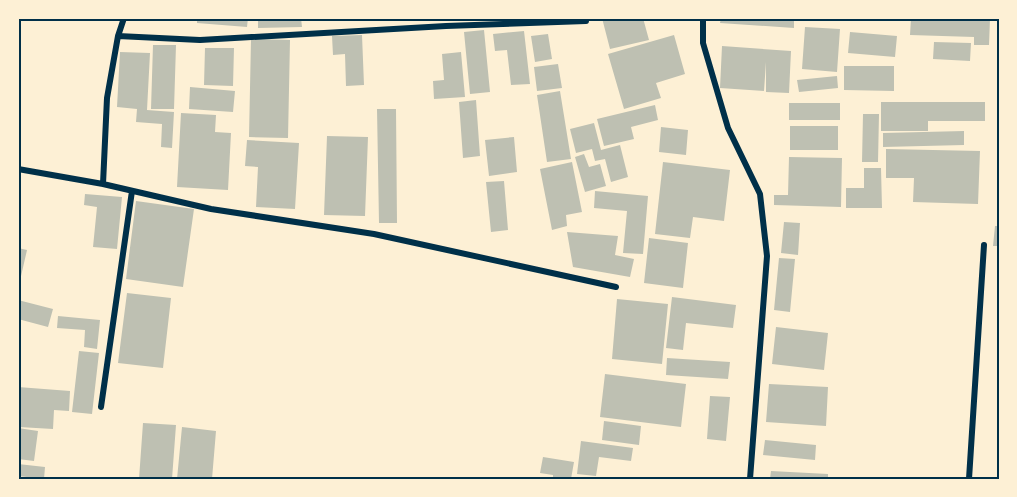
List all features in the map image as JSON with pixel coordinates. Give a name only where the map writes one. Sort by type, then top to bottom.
[{"type":"street","points":[[103,184],[107,98],[118,36],[124,18]]},
{"type":"street","points":[[703,18],[703,42],[728,129],[760,194],[767,256],[750,479]]},
{"type":"street","points":[[118,36],[200,40],[446,26],[586,21]]},
{"type":"street","points":[[18,169],[103,184],[211,208],[374,234],[616,287]]},
{"type":"street","points":[[101,407],[132,191]]},
{"type":"street","points":[[969,479],[984,245]]},
{"type":"building","points":[[197,18],[248,18],[247,27],[197,23]]},
{"type":"building","points":[[258,18],[301,18],[302,27],[258,28]]},
{"type":"building","points":[[602,18],[643,18],[649,40],[610,49]]},
{"type":"building","points":[[721,18],[794,18],[794,28],[720,23]]},
{"type":"building","points":[[911,18],[990,19],[989,45],[974,45],[974,37],[910,35]]},
{"type":"building","points":[[805,27],[840,29],[837,72],[802,69]]},
{"type":"building","points":[[484,30],[490,92],[470,94],[464,32]]},
{"type":"building","points":[[524,31],[530,84],[511,85],[507,50],[495,51],[493,34]]},
{"type":"building","points":[[850,32],[897,36],[895,57],[848,53]]},
{"type":"building","points":[[548,34],[552,59],[535,62],[531,36]]},
{"type":"building","points":[[362,35],[364,85],[346,86],[345,54],[333,55],[332,36]]},
{"type":"building","points":[[674,35],[685,74],[656,83],[661,98],[624,109],[608,54]]},
{"type":"building","points":[[251,39],[290,40],[288,138],[249,137]]},
{"type":"building","points":[[934,42],[971,43],[970,61],[933,59]]},
{"type":"building","points":[[153,45],[176,45],[174,109],[151,109]]},
{"type":"building","points":[[722,46],[791,51],[789,93],[766,92],[766,62],[764,91],[720,88]]},
{"type":"building","points":[[205,48],[234,48],[233,86],[204,85]]},
{"type":"building","points":[[120,52],[150,53],[147,110],[174,112],[172,148],[161,147],[162,124],[136,122],[137,109],[117,107]]},
{"type":"building","points":[[461,52],[465,97],[434,99],[433,81],[444,80],[442,54]]},
{"type":"building","points":[[558,64],[562,88],[537,91],[534,67]]},
{"type":"building","points":[[844,66],[894,66],[894,91],[844,90]]},
{"type":"building","points":[[837,76],[838,88],[799,92],[797,80]]},
{"type":"building","points":[[190,87],[235,91],[233,112],[189,109]]},
{"type":"building","points":[[560,91],[571,159],[547,162],[537,95]]},
{"type":"building","points":[[476,100],[480,156],[463,158],[459,102]]},
{"type":"building","points":[[881,102],[985,102],[985,121],[928,121],[928,131],[881,131]]},
{"type":"building","points":[[789,103],[840,103],[840,120],[789,120]]},
{"type":"building","points":[[655,105],[658,120],[631,127],[634,139],[604,146],[597,119]]},
{"type":"building","points":[[377,109],[396,109],[397,223],[379,223]]},
{"type":"building","points":[[181,113],[216,115],[215,132],[231,133],[228,190],[177,187]]},
{"type":"building","points":[[863,114],[879,114],[878,162],[862,162]]},
{"type":"building","points":[[594,123],[601,150],[620,145],[628,177],[611,182],[605,159],[595,161],[592,149],[576,153],[570,129]]},
{"type":"building","points":[[790,126],[838,126],[838,150],[790,150]]},
{"type":"building","points":[[661,127],[688,130],[686,155],[659,152]]},
{"type":"building","points":[[964,131],[964,145],[883,147],[883,133]]},
{"type":"building","points":[[327,136],[368,137],[365,216],[324,215]]},
{"type":"building","points":[[514,137],[517,172],[489,176],[485,140]]},
{"type":"building","points":[[247,140],[299,143],[295,209],[256,207],[258,167],[245,166]]},
{"type":"building","points":[[886,149],[980,151],[978,204],[913,202],[914,178],[886,178]]},
{"type":"building","points":[[584,154],[589,167],[600,164],[606,186],[585,192],[575,157]]},
{"type":"building","points":[[789,157],[842,158],[841,207],[774,205],[774,195],[788,195]]},
{"type":"building","points":[[572,162],[582,212],[566,215],[567,226],[552,230],[540,169]]},
{"type":"building","points":[[663,162],[730,170],[724,221],[693,217],[690,238],[655,234]]},
{"type":"building","points":[[864,168],[881,168],[882,208],[846,208],[846,188],[864,188]]},
{"type":"building","points":[[504,181],[508,230],[491,232],[486,182]]},
{"type":"building","points":[[595,191],[648,196],[643,254],[623,253],[627,211],[594,208]]},
{"type":"building","points":[[85,194],[122,197],[117,249],[93,247],[97,207],[84,205]]},
{"type":"building","points":[[136,201],[194,209],[183,287],[126,279]]},
{"type":"building","points":[[784,222],[800,223],[798,255],[781,253]]},
{"type":"building","points":[[995,226],[999,226],[999,246],[993,246]]},
{"type":"building","points":[[567,232],[618,236],[615,255],[634,259],[630,277],[573,267]]},
{"type":"building","points":[[649,238],[688,243],[683,288],[644,283]]},
{"type":"building","points":[[18,248],[27,250],[19,285],[18,285]]},
{"type":"building","points":[[779,258],[795,259],[790,312],[774,310]]},
{"type":"building","points":[[127,293],[171,298],[163,368],[118,363]]},
{"type":"building","points":[[672,297],[736,305],[733,328],[686,323],[683,350],[666,348]]},
{"type":"building","points":[[617,299],[668,304],[662,364],[612,359]]},
{"type":"building","points":[[18,300],[53,309],[48,327],[18,319]]},
{"type":"building","points":[[58,316],[100,320],[97,349],[84,347],[85,330],[57,328]]},
{"type":"building","points":[[776,327],[828,333],[824,370],[772,364]]},
{"type":"building","points":[[79,351],[99,353],[92,414],[72,412]]},
{"type":"building","points":[[667,358],[730,362],[728,379],[666,375]]},
{"type":"building","points":[[605,374],[686,384],[681,427],[600,417]]},
{"type":"building","points":[[769,384],[828,387],[826,426],[766,422]]},
{"type":"building","points":[[18,387],[70,391],[69,411],[54,410],[53,429],[19,427]]},
{"type":"building","points":[[710,396],[730,397],[726,441],[707,439]]},
{"type":"building","points":[[604,421],[641,426],[639,445],[602,440]]},
{"type":"building","points":[[143,423],[176,425],[172,479],[139,479]]},
{"type":"building","points":[[182,427],[216,431],[212,479],[177,479]]},
{"type":"building","points":[[18,428],[38,431],[34,461],[18,459]]},
{"type":"building","points":[[765,440],[816,445],[815,460],[763,455]]},
{"type":"building","points":[[581,441],[633,448],[631,461],[599,457],[596,476],[577,474]]},
{"type":"building","points":[[543,457],[574,462],[571,479],[553,479],[553,475],[540,473]]},
{"type":"building","points":[[18,464],[45,467],[44,479],[18,476]]},
{"type":"building","points":[[771,471],[828,474],[828,479],[770,479]]}]
